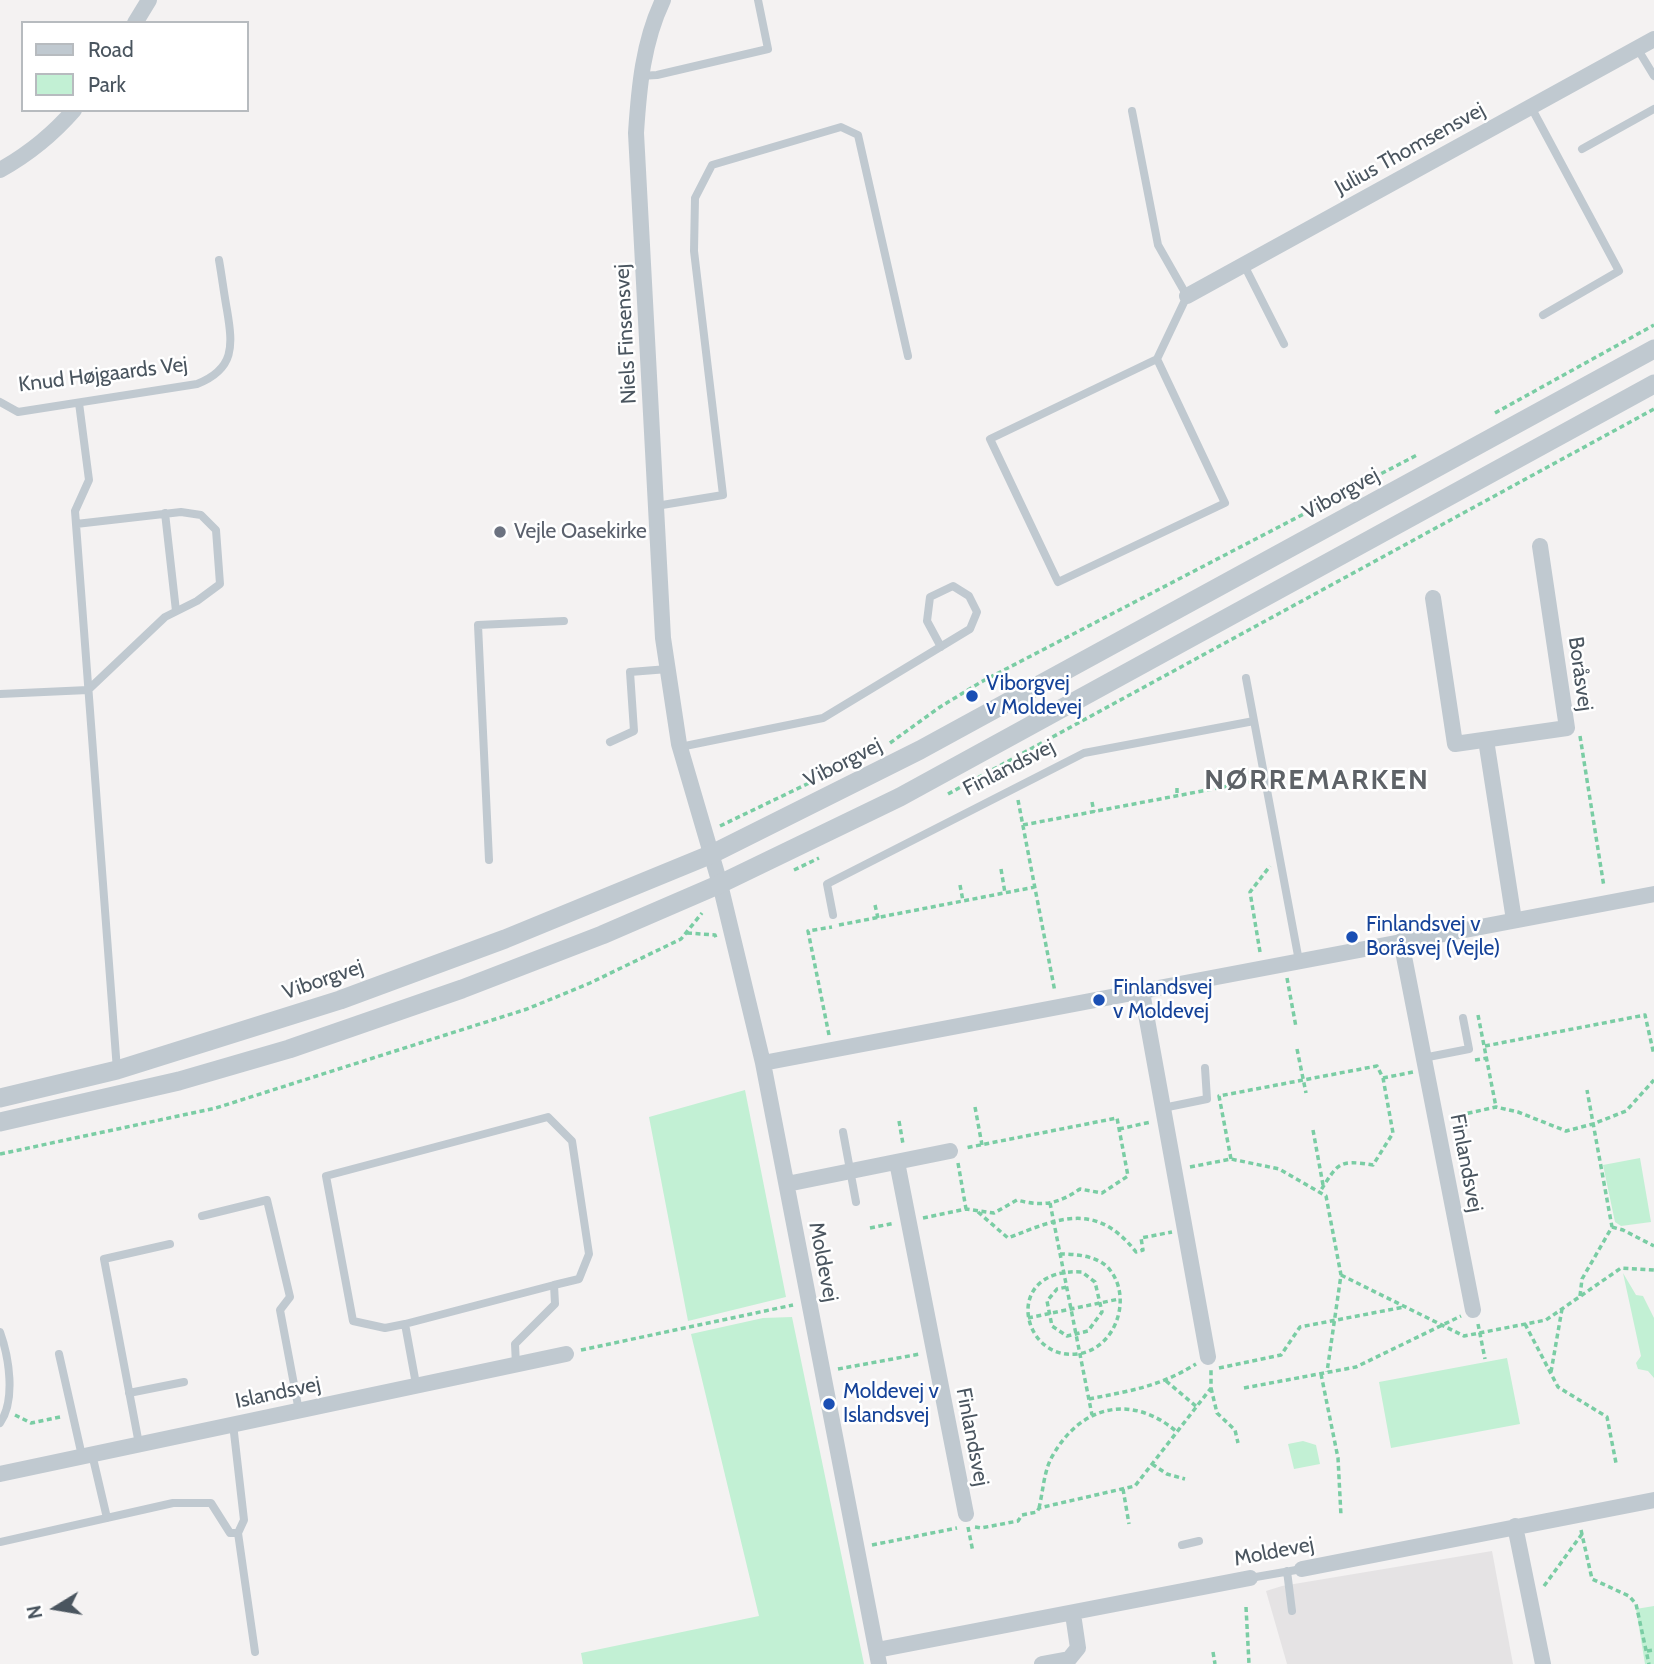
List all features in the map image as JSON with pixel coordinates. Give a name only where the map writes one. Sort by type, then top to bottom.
[{"type":"street","points":[[136,21],[149,0]]},
{"type":"street","name":"Niels Finsensvej","points":[[663,0],[653,21],[640,76],[636,133],[663,638],[680,747],[720,884]]},
{"type":"street","name":"Julius Thomsensvej","points":[[1187,296],[1654,39]]},
{"type":"street","points":[[0,170],[13,163],[64,122],[72,112]]},
{"type":"street","name":"Viborgvej","points":[[0,1098],[117,1070],[340,1000],[505,939],[712,854],[920,750],[1654,349]]},
{"type":"street","points":[[0,1122],[179,1081],[289,1049],[462,989],[720,884],[900,797],[1654,384]]},
{"type":"street","name":"Boråsvej","points":[[1433,598],[1455,744],[1567,728],[1540,546]]},
{"type":"street","points":[[1486,740],[1514,920]]},
{"type":"street","name":"Moldevej","points":[[720,884],[763,1063],[878,1657],[1250,1578]]},
{"type":"street","points":[[763,1063],[1654,894]]},
{"type":"street","name":"Finlandsvej","points":[[1401,941],[1474,1310]]},
{"type":"street","points":[[1142,992],[1208,1357]]},
{"type":"street","points":[[787,1184],[953,1150]]},
{"type":"street","name":"Finlandsvej","points":[[902,1161],[908,1220],[967,1522]]},
{"type":"street","name":"Islandsvej","points":[[0,1474],[566,1354]]},
{"type":"street","name":"Moldevej","points":[[1294,1570],[1654,1500]]},
{"type":"street","points":[[1515,1526],[1543,1664]]},
{"type":"street","points":[[1042,1664],[1069,1659],[1078,1648],[1073,1614]]},
{"type":"lane","points":[[640,76],[657,75],[768,48],[758,0]]},
{"type":"lane","points":[[1637,48],[1654,76]]},
{"type":"lane","points":[[1531,107],[1619,271],[1543,315]]},
{"type":"lane","points":[[1582,149],[1654,109]]},
{"type":"lane","points":[[1132,111],[1158,245],[1187,296],[1157,359],[990,439],[1058,582],[1225,503],[1157,359]]},
{"type":"lane","points":[[656,506],[723,495],[694,251],[695,198],[712,165],[841,127],[858,135],[908,356]]},
{"type":"lane","name":"Knud Højgaards Vej","points":[[0,402],[18,412],[197,384],[210,379],[220,371],[227,360],[231,335],[219,260]]},
{"type":"lane","points":[[1244,265],[1284,344]]},
{"type":"lane","points":[[79,403],[89,480],[75,511],[117,1070]]},
{"type":"lane","points":[[0,694],[88,690],[165,617],[197,601],[220,584],[216,530],[201,514],[165,513],[76,524]]},
{"type":"lane","points":[[165,513],[176,611]]},
{"type":"lane","points":[[680,747],[823,718],[941,647],[970,629],[977,612],[969,596],[953,586],[930,597],[927,621],[941,647]]},
{"type":"lane","points":[[489,860],[478,625],[564,621]]},
{"type":"lane","points":[[610,742],[634,732],[630,672],[668,669]]},
{"type":"lane","points":[[1246,678],[1279,854],[1292,962]]},
{"type":"lane","name":"Finlandsvej","points":[[833,915],[827,884],[1084,753],[1254,721]]},
{"type":"lane","points":[[1423,1058],[1469,1049],[1463,1018]]},
{"type":"lane","points":[[1163,1108],[1207,1099],[1205,1068]]},
{"type":"lane","points":[[548,1117],[572,1141],[589,1254],[579,1279],[554,1285],[385,1328],[353,1321],[326,1176],[548,1117]]},
{"type":"lane","points":[[844,1132],[856,1202]]},
{"type":"lane","points":[[202,1216],[267,1200],[290,1297],[280,1310],[299,1410]]},
{"type":"lane","points":[[139,1444],[104,1259],[170,1244]]},
{"type":"lane","points":[[516,1364],[515,1345],[555,1304],[554,1285]]},
{"type":"lane","points":[[405,1324],[416,1384]]},
{"type":"lane","points":[[0,1332],[8,1355],[8,1411],[0,1423]]},
{"type":"lane","points":[[59,1354],[73,1415],[107,1518]]},
{"type":"lane","points":[[129,1393],[184,1382]]},
{"type":"lane","points":[[233,1424],[244,1520],[238,1533],[255,1652]]},
{"type":"lane","points":[[0,1542],[173,1503],[211,1503],[230,1533],[238,1533]]},
{"type":"lane","points":[[1182,1545],[1199,1541]]},
{"type":"lane","points":[[1292,1611],[1294,1570]]},
{"type":"lane","name":"Moldevej","points":[[1250,1578],[1294,1570]]},
{"type":"path","points":[[1487,418],[1654,325]]},
{"type":"path","points":[[938,798],[1205,656],[1654,409]]},
{"type":"path","points":[[888,744],[981,682],[1427,450]]},
{"type":"path","points":[[1579,730],[1606,902]]},
{"type":"path","points":[[734,820],[841,767]]},
{"type":"path","points":[[1218,768],[1221,787]]},
{"type":"path","points":[[1023,825],[1265,779]]},
{"type":"path","points":[[1016,788],[1058,1008]]},
{"type":"path","points":[[1177,788],[1177,796]]},
{"type":"path","points":[[1092,802],[1094,811]]},
{"type":"path","points":[[792,871],[827,854]]},
{"type":"path","points":[[1263,968],[1250,892],[1279,854]]},
{"type":"path","points":[[1001,869],[1005,893]]},
{"type":"path","points":[[960,885],[963,901]]},
{"type":"path","points":[[832,1050],[808,931],[1035,887]]},
{"type":"path","points":[[875,905],[878,918]]},
{"type":"path","points":[[0,1154],[216,1108],[527,1009],[590,984],[681,939],[699,914]]},
{"type":"path","points":[[1292,962],[1296,1027]]},
{"type":"path","points":[[1478,1015],[1496,1107]]},
{"type":"path","points":[[1485,1046],[1645,1015],[1651,1026],[1654,1055]]},
{"type":"path","points":[[1297,1049],[1306,1093]]},
{"type":"path","points":[[1231,1159],[1219,1096],[1377,1066],[1383,1078],[1393,1133],[1373,1165],[1350,1161],[1334,1170],[1319,1192]]},
{"type":"path","points":[[1436,1120],[1496,1107],[1518,1112],[1566,1130],[1593,1124],[1626,1111],[1654,1080]]},
{"type":"path","points":[[1580,1296],[1582,1279],[1612,1227],[1587,1090]]},
{"type":"path","points":[[975,1107],[982,1144]]},
{"type":"path","points":[[870,1228],[966,1209],[994,1213],[1017,1200],[1036,1205],[1050,1203],[1065,1200],[1080,1189],[1102,1194],[1128,1177],[1117,1118],[953,1150],[966,1209]]},
{"type":"path","points":[[899,1121],[902,1161]]},
{"type":"path","points":[[1313,1130],[1323,1187]]},
{"type":"path","points":[[1174,1171],[1231,1159],[1279,1169],[1326,1196],[1341,1275],[1327,1372]]},
{"type":"path","points":[[1050,1203],[1092,1415]]},
{"type":"path","points":[[976,1211],[1008,1238],[1054,1220],[1072,1217],[1100,1222],[1124,1237],[1136,1252],[1143,1250],[1141,1238],[1185,1230]]},
{"type":"path","points":[[1612,1227],[1654,1246]]},
{"type":"path","points":[[1060,1254],[1078,1254],[1094,1259],[1109,1269],[1118,1287],[1119,1316],[1109,1335],[1094,1348],[1080,1354],[1069,1355],[1048,1347],[1032,1330],[1028,1318],[1027,1305],[1036,1285],[1055,1274],[1082,1272],[1094,1282],[1102,1312],[1088,1331],[1066,1336],[1052,1326],[1047,1301],[1057,1289],[1067,1287]]},
{"type":"path","points":[[1341,1275],[1464,1336],[1546,1320],[1621,1268],[1654,1270]]},
{"type":"path","points":[[1028,1318],[1119,1299]]},
{"type":"path","points":[[566,1354],[809,1301]]},
{"type":"path","points":[[1238,1443],[1235,1430],[1217,1413],[1211,1388],[1211,1370],[1282,1355],[1300,1327],[1406,1307]]},
{"type":"path","points":[[1551,1374],[1562,1309]]},
{"type":"path","points":[[1244,1388],[1356,1367],[1474,1310],[1485,1360]]},
{"type":"path","points":[[1525,1324],[1558,1387],[1607,1417],[1616,1463]]},
{"type":"path","points":[[822,1371],[934,1352]]},
{"type":"path","points":[[1089,1399],[1167,1381],[1208,1357]]},
{"type":"path","points":[[1321,1374],[1338,1458],[1341,1516]]},
{"type":"path","points":[[1167,1381],[1197,1407]]},
{"type":"path","points":[[1039,1508],[1135,1486],[1211,1388]]},
{"type":"path","points":[[857,1548],[968,1526],[981,1528],[1018,1521],[1022,1515],[1037,1512],[1052,1456],[1075,1427],[1092,1415],[1110,1409],[1137,1410],[1163,1420],[1177,1432]]},
{"type":"path","points":[[8,1411],[31,1423],[73,1415]]},
{"type":"path","points":[[1152,1464],[1167,1474],[1185,1479]]},
{"type":"path","points":[[1123,1489],[1129,1524]]},
{"type":"path","points":[[1577,1515],[1592,1579],[1629,1596],[1636,1604],[1649,1664]]},
{"type":"path","points":[[967,1522],[974,1552]]},
{"type":"path","points":[[1541,1589],[1582,1534]]},
{"type":"path","points":[[1246,1607],[1249,1664]]},
{"type":"path","points":[[1647,1651],[1654,1650]]},
{"type":"path","points":[[1213,1652],[1215,1664]]},
{"type":"shaded area","points":[[1492,1551],[1513,1664],[1287,1664],[1266,1591],[1282,1586]]},
{"type":"green space","points":[[745,1090],[786,1297],[688,1321],[649,1117]]},
{"type":"green space","points":[[1640,1158],[1651,1222],[1621,1226],[1615,1222],[1603,1165]]},
{"type":"green space","points":[[1623,1273],[1636,1295],[1643,1296],[1654,1318],[1654,1378],[1648,1371],[1638,1369],[1636,1363],[1641,1356]]},
{"type":"green space","points":[[792,1317],[864,1664],[583,1664],[581,1653],[759,1616],[691,1334],[763,1318]]},
{"type":"green space","points":[[1507,1358],[1520,1424],[1391,1448],[1379,1382]]},
{"type":"green space","points":[[1303,1441],[1316,1445],[1320,1464],[1294,1469],[1288,1444]]},
{"type":"green space","points":[[1654,1606],[1654,1664],[1645,1664],[1636,1609]]},
{"type":"place","name":"Vejle Oasekirke","points":[[500,532]]},
{"type":"place","name":"Viborgvej v Moldevej","points":[[972,696]]},
{"type":"place","name":"Finlandsvej v Boråsvej (Vejle)","points":[[1352,937]]},
{"type":"place","name":"Finlandsvej v Moldevej","points":[[1099,1000]]},
{"type":"place","name":"Moldevej v Islandsvej","points":[[829,1404]]},
{"type":"district","name":"NØRREMARKEN","points":[[1317,781]]}]
